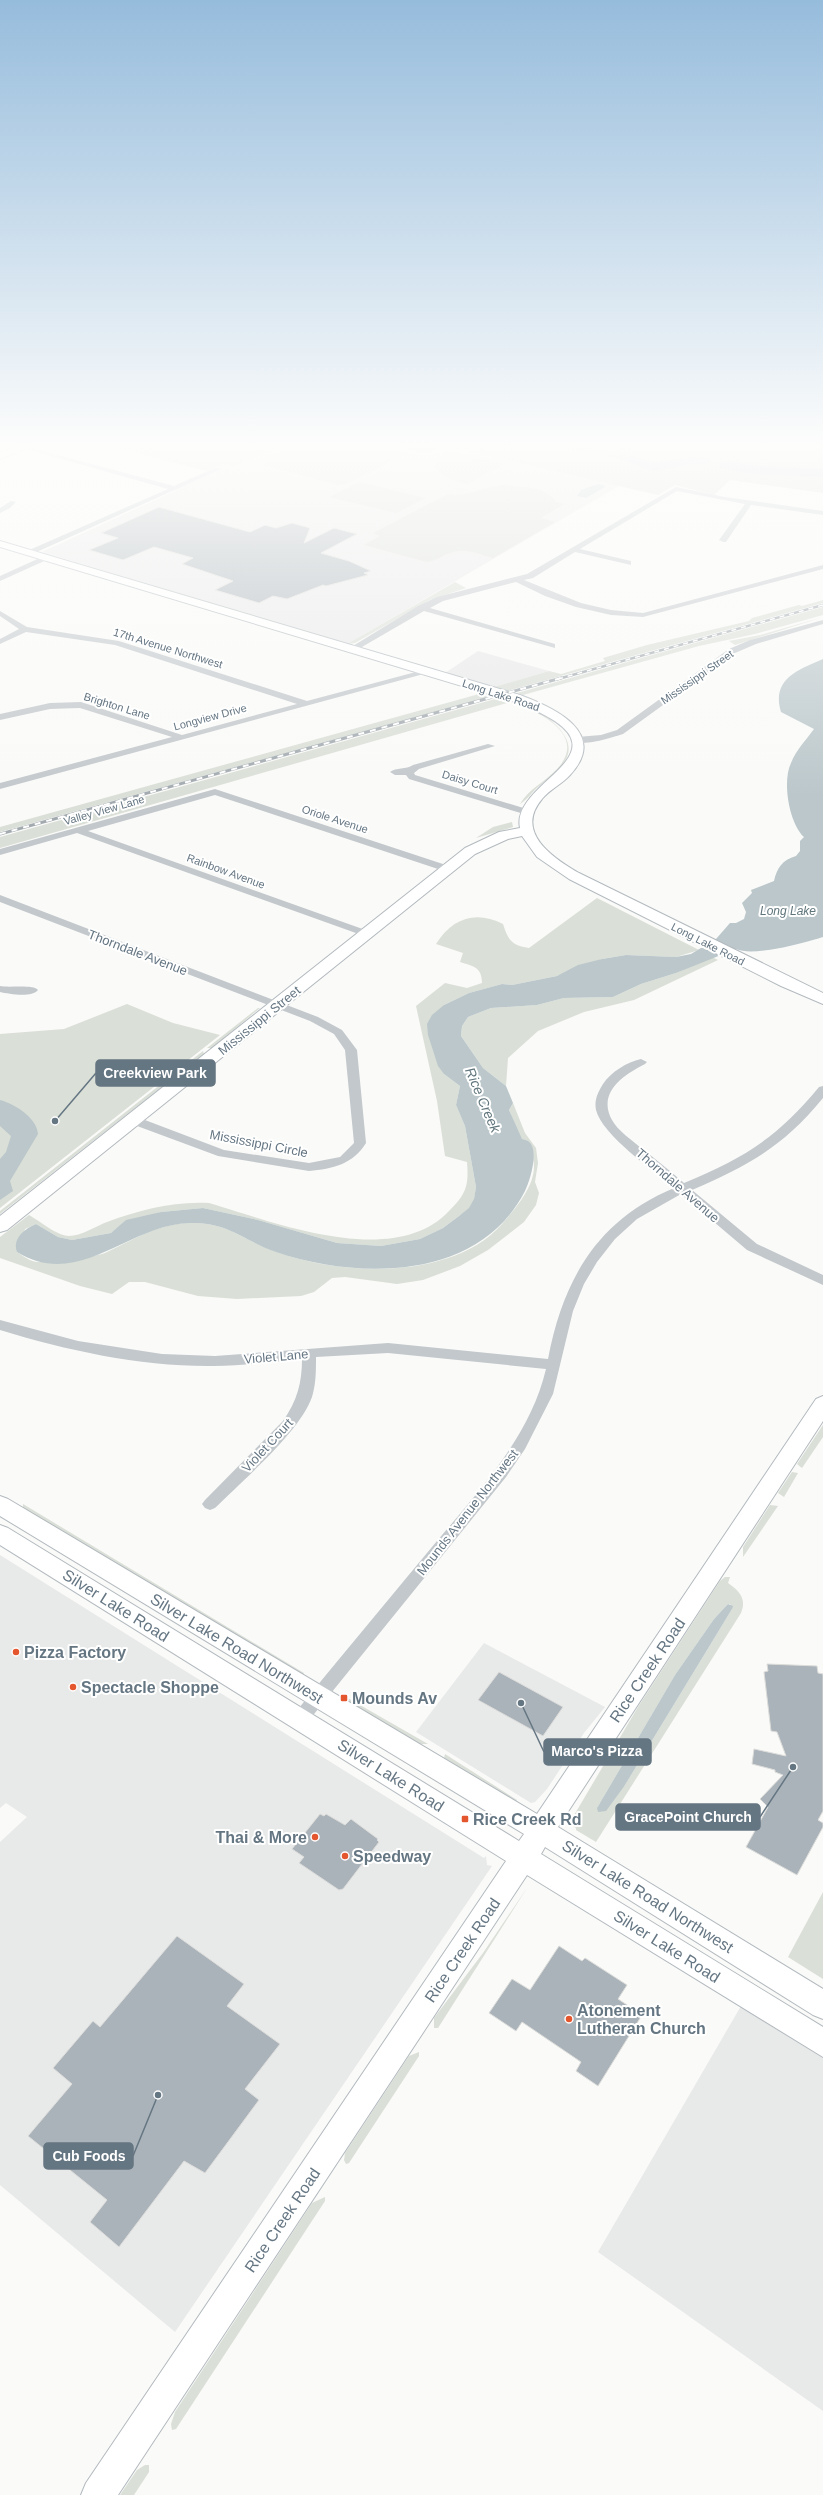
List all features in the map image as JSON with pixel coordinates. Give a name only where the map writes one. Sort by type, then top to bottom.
[{"type":"street","points":[[0,579],[35,563]]},
{"type":"street","name":"Long Lake Road","points":[[65,563],[533,704],[560,719],[577,740]]},
{"type":"street","points":[[352,649],[422,608],[452,594],[518,580],[537,573],[552,563]]},
{"type":"street","points":[[518,580],[538,591],[560,598],[616,613],[643,615],[823,567]]},
{"type":"street","points":[[422,608],[552,646]]},
{"type":"street","name":"17th Avenue Northwest","points":[[0,612],[25,629],[116,643],[306,704]]},
{"type":"street","name":"Mississippi Street","points":[[577,740],[602,738],[620,732],[732,651],[753,642],[823,622]]},
{"type":"street","points":[[0,642],[25,629]]},
{"type":"street","name":"Longview Drive","points":[[0,786],[427,672]]},
{"type":"street","name":"Brighton Lane","points":[[0,717],[50,706],[81,705],[180,737]]},
{"type":"street","points":[[526,831],[527,812],[539,795],[573,763],[577,756],[577,740]]},
{"type":"street","name":"Daisy Court","points":[[395,772],[409,772],[416,767],[492,746]]},
{"type":"street","name":"Daisy Court","points":[[409,772],[412,776],[527,812]]},
{"type":"street","name":"Valley View Lane","points":[[0,852],[215,792]]},
{"type":"street","name":"Oriole Avenue","points":[[215,792],[448,869]]},
{"type":"street","name":"Rainbow Avenue","points":[[78,830],[366,934]]},
{"type":"street","name":"Long Lake Road","points":[[526,831],[534,846],[558,866],[700,939],[823,999]]},
{"type":"street","name":"Mississippi Street","points":[[0,1226],[448,869],[487,841],[504,835],[526,831]]},
{"type":"street","name":"Thorndale Avenue","points":[[0,898],[277,1006]]},
{"type":"street","points":[[0,989],[9,991],[33,990]]},
{"type":"street","name":"Mississippi Circle","points":[[133,1120],[212,1150],[300,1166],[323,1166],[336,1163],[350,1156],[360,1143],[361,1134],[352,1050],[338,1032],[327,1025],[277,1006]]},
{"type":"street","name":"Thorndale Avenue","points":[[641,1062],[626,1069],[608,1084],[602,1100],[603,1112],[606,1121],[620,1136],[752,1247],[823,1280]]},
{"type":"street","name":"Mounds Avenue Northwest","points":[[300,1719],[501,1473],[534,1423],[546,1394],[554,1364],[562,1322],[572,1294],[585,1270],[620,1226],[657,1201],[734,1166],[772,1144],[794,1125],[823,1090]]},
{"type":"street","name":"Violet Lane","points":[[0,1325],[60,1342],[175,1358],[239,1360],[309,1353],[388,1348],[554,1364]]},
{"type":"street","name":"Violet Court","points":[[210,1504],[288,1424],[298,1411],[306,1397],[310,1381],[309,1353]]},
{"type":"street","name":"Rice Creek Road","points":[[98,2495],[542,1830],[823,1404]]},
{"type":"street","name":"Silver Lake Road Northwest","points":[[0,1505],[318,1698],[427,1760],[823,2005]]},
{"type":"street","name":"Silver Lake Road","points":[[0,1534],[823,2043]]},
{"type":"shaded area","points":[[80,563],[486,563],[347,644]]},
{"type":"shaded area","points":[[455,582],[466,588],[430,600],[355,643],[347,644]]},
{"type":"shaded area","points":[[823,600],[823,603],[507,691],[494,687],[549,671],[561,674],[605,661],[603,658],[647,645],[749,621],[752,618]]},
{"type":"shaded area","points":[[823,607],[823,615],[755,634],[699,646],[523,695],[517,693]]},
{"type":"shaded area","points":[[823,617],[735,645],[729,641],[760,635]]},
{"type":"shaded area","points":[[478,651],[549,671],[494,687],[445,673]]},
{"type":"shaded area","points":[[479,694],[489,697],[0,832],[0,827]]},
{"type":"shaded area","points":[[495,699],[507,703],[0,848],[0,837]]},
{"type":"shaded area","points":[[511,702],[524,705],[545,716],[556,725],[564,735],[568,743],[566,759],[561,766],[555,773],[520,804],[528,793],[554,773],[558,768],[566,756],[567,745],[563,735],[556,726],[546,718],[534,711]]},
{"type":"shaded area","points":[[512,822],[513,827],[476,838],[493,827]]},
{"type":"shaded area","points":[[597,898],[699,950],[676,957],[626,955],[602,959],[557,976],[512,985],[502,984],[469,993],[444,1005],[444,1074],[460,1086],[456,1105],[465,1126],[476,1187],[474,1200],[469,1209],[443,1228],[420,1239],[381,1246],[337,1243],[258,1220],[203,1208],[161,1212],[123,1224],[111,1233],[72,1240],[58,1237],[36,1224],[25,1229],[17,1252],[35,1262],[100,1255],[135,1238],[166,1226],[202,1223],[224,1228],[274,1251],[300,1259],[330,1265],[362,1268],[394,1268],[425,1264],[454,1256],[481,1243],[502,1224],[520,1202],[530,1185],[533,1177],[533,1159],[530,1151],[518,1132],[509,1110],[513,1103],[525,1133],[536,1148],[538,1163],[535,1182],[539,1193],[536,1205],[524,1222],[488,1250],[460,1266],[423,1280],[397,1284],[345,1277],[332,1278],[314,1292],[301,1296],[237,1299],[198,1296],[145,1282],[129,1282],[112,1294],[80,1286],[0,1258],[0,1237],[29,1215],[59,1234],[74,1236],[107,1222],[132,1214],[157,1207],[183,1203],[209,1203],[266,1221],[333,1236],[366,1239],[397,1237],[426,1228],[449,1211],[463,1194],[467,1184],[467,1162],[445,1156],[437,1101],[416,1006],[445,983],[467,988],[482,983],[482,978],[476,968],[460,962],[463,953],[436,944],[449,928],[465,919],[474,917],[493,920],[503,924],[509,938],[515,944],[529,948]]},
{"type":"shaded area","points":[[712,957],[718,960],[634,1000],[584,1012],[538,1031],[508,1058],[506,1086],[483,1068],[461,1036],[462,1026],[468,1017],[491,1008],[537,1005],[564,998],[613,997],[641,984],[676,973]]},
{"type":"shaded area","points":[[127,1004],[173,1023],[220,1035],[0,1208],[0,1034],[64,1029]]},
{"type":"shaded area","points":[[258,1008],[260,1008],[212,1048],[207,1048]]},
{"type":"shaded area","points":[[203,1051],[204,1054],[0,1214],[0,1211]]},
{"type":"shaded area","points":[[823,1425],[823,1437],[802,1468],[797,1464]]},
{"type":"shaded area","points":[[792,1472],[798,1473],[784,1497],[778,1493]]},
{"type":"shaded area","points":[[23,1504],[304,1673],[303,1675],[23,1508]]},
{"type":"shaded area","points":[[770,1505],[778,1506],[743,1557],[743,1547]]},
{"type":"shaded area","points":[[0,1555],[484,1858],[486,1856],[487,1865],[492,1866],[175,2332],[0,2185],[0,1842],[27,1817],[6,1803],[0,1808]]},
{"type":"shaded area","points":[[725,1577],[730,1577],[728,1583],[741,1595],[743,1608],[741,1613],[596,1842],[576,1830],[576,1828],[570,1824],[573,1817],[638,1707],[720,1581]],"holes":[[[728,1604],[730,1604],[732,1609],[625,1785],[597,1808],[675,1675],[714,1619]]]},
{"type":"shaded area","points":[[484,1643],[605,1707],[584,1733],[547,1789],[535,1802],[531,1803],[416,1732]]},
{"type":"shaded area","points":[[346,1697],[428,1744],[420,1744],[343,1698]]},
{"type":"shaded area","points":[[445,1754],[517,1800],[516,1802],[444,1758]]},
{"type":"shaded area","points":[[527,1888],[438,2028],[434,2028],[434,2018],[483,1953]]},
{"type":"shaded area","points":[[823,1892],[823,1979],[788,1957]]},
{"type":"shaded area","points":[[741,2006],[823,2057],[823,2411],[598,2252]]},
{"type":"shaded area","points":[[419,2052],[419,2056],[349,2163],[346,2164],[344,2160],[345,2153],[409,2056]]},
{"type":"shaded area","points":[[325,2197],[325,2201],[176,2429],[172,2430],[171,2424],[175,2412],[312,2203]]},
{"type":"shaded area","points":[[145,2465],[149,2465],[149,2472],[134,2495],[120,2495],[137,2470]]},
{"type":"water","points":[[823,659],[823,937],[792,946],[766,950],[744,951],[736,949],[676,973],[641,984],[613,997],[564,998],[537,1005],[491,1008],[468,1017],[462,1026],[461,1036],[483,1068],[506,1086],[513,1103],[509,1110],[522,1139],[528,1141],[532,1145],[534,1158],[525,1191],[504,1221],[478,1242],[448,1257],[414,1266],[379,1269],[343,1267],[309,1261],[276,1252],[215,1225],[189,1223],[167,1226],[83,1260],[61,1264],[40,1262],[17,1252],[16,1243],[20,1235],[36,1224],[58,1237],[72,1240],[111,1233],[126,1220],[161,1212],[203,1208],[258,1220],[337,1243],[381,1246],[420,1239],[443,1228],[469,1208],[474,1199],[476,1187],[465,1126],[456,1105],[460,1086],[444,1074],[438,1066],[428,1035],[427,1024],[432,1015],[444,1005],[469,993],[502,984],[512,985],[557,976],[578,965],[602,959],[626,955],[676,957],[691,954],[716,939],[730,923],[736,923],[744,919],[746,912],[742,903],[752,893],[751,890],[774,881],[781,865],[787,860],[796,856],[800,851],[800,841],[804,837],[794,822],[788,802],[788,771],[798,749],[814,729],[781,712],[779,701],[780,691],[783,684],[789,677],[804,667]]},
{"type":"water","points":[[0,1100],[24,1112],[34,1122],[38,1134],[10,1181],[13,1191],[0,1200],[0,1159],[6,1152],[11,1136],[0,1126]]},
{"type":"water","points":[[728,1604],[733,1606],[732,1609],[625,1785],[606,1811],[598,1812],[597,1808],[675,1675],[714,1619]]},
{"type":"building","points":[[354,563],[371,571],[364,573],[368,575],[326,586],[323,585],[287,599],[273,596],[259,603],[215,590],[233,581],[182,564]]},
{"type":"building","points":[[767,1664],[817,1666],[818,1673],[823,1674],[823,1811],[818,1820],[823,1823],[823,1827],[797,1875],[746,1847],[768,1807],[760,1799],[783,1775],[775,1772],[775,1770],[752,1764],[754,1749],[786,1756],[777,1732],[771,1731],[764,1672],[768,1671]]},
{"type":"building","points":[[499,1672],[563,1707],[543,1736],[478,1700]]},
{"type":"building","name":"Speedway","points":[[320,1814],[324,1816],[326,1814],[345,1825],[351,1819],[378,1839],[377,1840],[379,1842],[343,1889],[339,1890],[299,1863],[304,1857],[292,1849]]},
{"type":"building","points":[[177,1936],[244,1984],[227,2006],[280,2044],[245,2089],[259,2100],[205,2173],[184,2161],[119,2247],[90,2222],[107,2200],[28,2136],[72,2084],[53,2068],[93,2021],[100,2027]]},
{"type":"building","name":"Atonement Lutheran Church","points":[[559,1946],[582,1961],[585,1958],[627,1985],[618,1999],[642,2015],[598,2086],[576,2071],[581,2062],[522,2022],[516,2031],[489,2013],[512,1979],[530,1990]]},
{"type":"railway","points":[[558,679],[823,605]]},
{"type":"railway","points":[[0,834],[561,678]]},
{"type":"place","name":"Creekview Park","points":[[55,1121]]},
{"type":"place","name":"Pizza Factory","points":[[16,1652]]},
{"type":"place","name":"Spectacle Shoppe","points":[[73,1687]]},
{"type":"place","name":"Mounds Av","points":[[344,1698]]},
{"type":"place","name":"Marco's Pizza","points":[[521,1703]]},
{"type":"place","name":"GracePoint Church","points":[[793,1767]]},
{"type":"place","name":"Rice Creek Rd","points":[[465,1819]]},
{"type":"place","name":"Thai & More","points":[[315,1837]]},
{"type":"place","name":"Speedway","points":[[345,1856]]},
{"type":"place","name":"Atonement Lutheran Church","points":[[569,2019]]},
{"type":"place","name":"Cub Foods","points":[[158,2095]]},
{"type":"water label","name":"Long Lake","points":[[788,911]]},
{"type":"water label","name":"Rice Creek","points":[[483,1100]]}]
